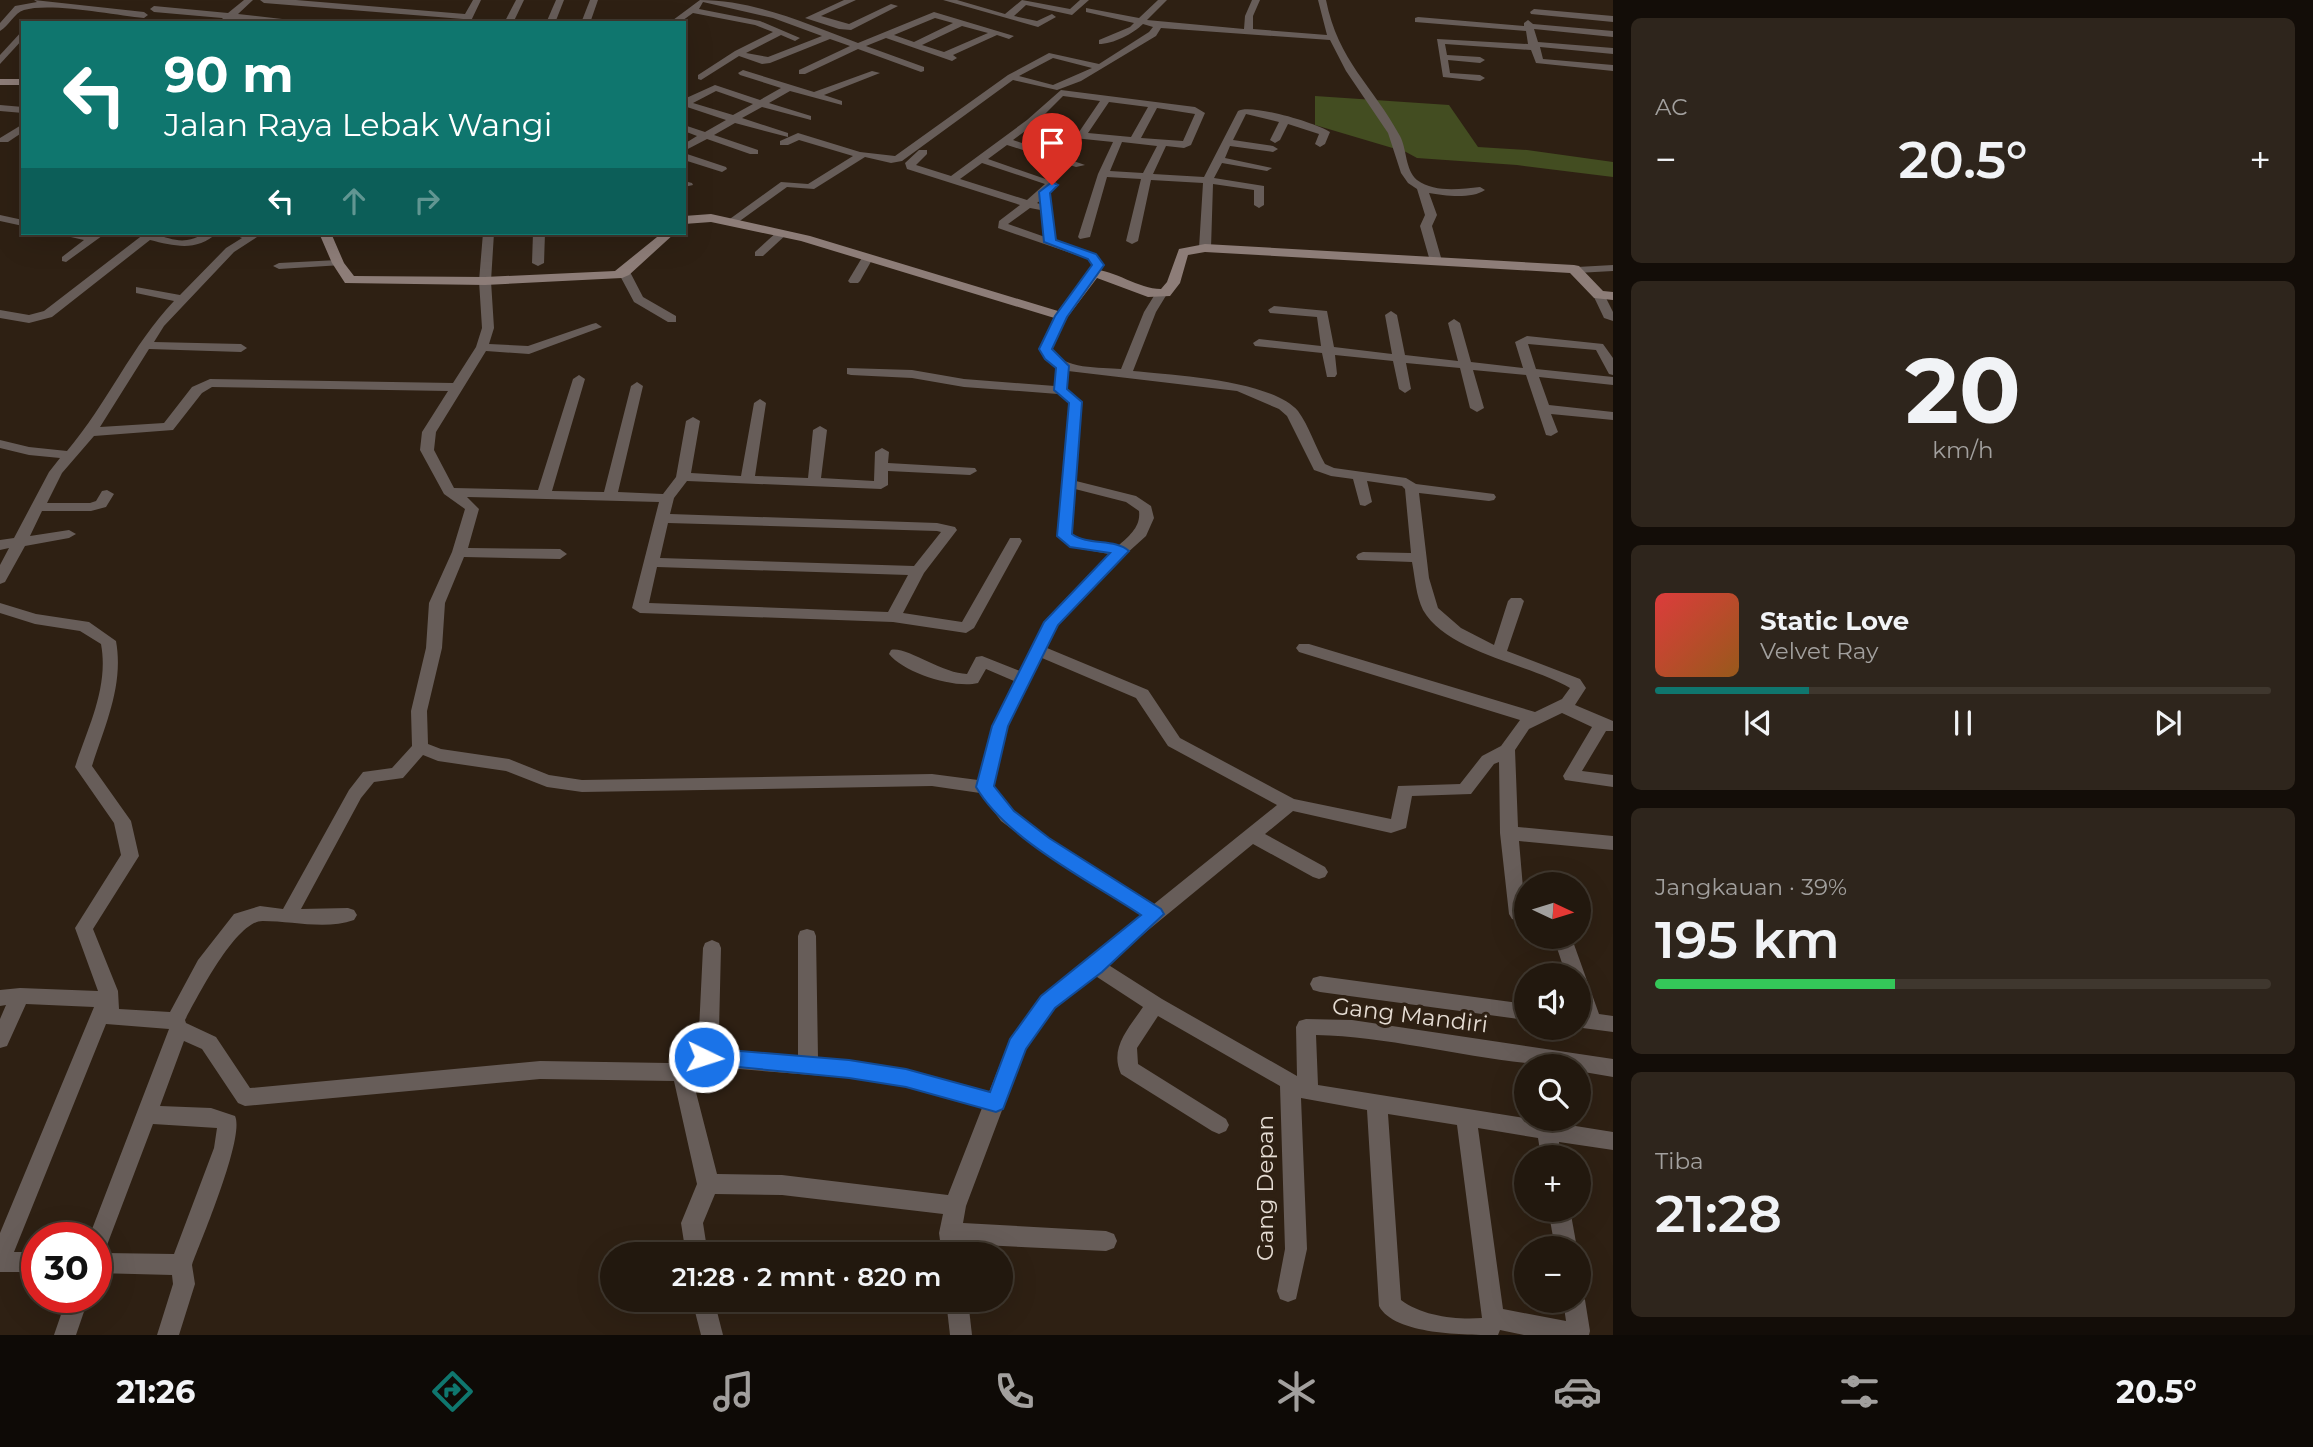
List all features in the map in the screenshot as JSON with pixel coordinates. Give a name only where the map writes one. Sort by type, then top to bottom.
[{"type":"street","points":[[66,7],[76,0]]},
{"type":"street","points":[[101,10],[116,0]]},
{"type":"street","points":[[135,21],[168,0]]},
{"type":"street","points":[[191,13],[207,0]]},
{"type":"street","points":[[224,21],[249,0]]},
{"type":"street","points":[[264,0],[467,20],[477,0]]},
{"type":"street","points":[[407,12],[417,0]]},
{"type":"street","points":[[509,21],[520,0]]},
{"type":"street","points":[[551,21],[560,0]]},
{"type":"street","points":[[586,21],[594,0]]},
{"type":"street","points":[[676,21],[704,0],[797,23],[921,69]]},
{"type":"street","points":[[797,23],[852,0]]},
{"type":"street","points":[[813,16],[851,27],[894,6],[878,0]]},
{"type":"street","points":[[1007,17],[1026,1],[1072,12],[1085,0]]},
{"type":"street","points":[[1102,41],[1133,29],[1163,0]]},
{"type":"street","points":[[1248,33],[1249,16],[1256,0]]},
{"type":"street","points":[[1322,0],[1333,38],[1343,60],[1397,140],[1407,176],[1422,187],[1437,191],[1480,190]]},
{"type":"street","points":[[952,1],[971,3],[1007,17],[1038,24],[1052,18]]},
{"type":"street","points":[[2,24],[9,7],[42,5],[144,15]]},
{"type":"street","points":[[154,9],[289,21]]},
{"type":"street","points":[[691,10],[757,23],[795,38]]},
{"type":"street","points":[[1089,10],[1158,25],[1333,38]]},
{"type":"street","points":[[1534,12],[1613,19]]},
{"type":"street","points":[[802,72],[934,15],[1009,36]]},
{"type":"street","points":[[1418,20],[1613,34]]},
{"type":"street","points":[[914,45],[963,22]]},
{"type":"street","points":[[1036,101],[1054,88],[1100,67],[1153,34],[1158,25]]},
{"type":"street","points":[[1528,26],[1536,60],[1613,68]]},
{"type":"street","points":[[886,35],[948,57],[997,32]]},
{"type":"street","points":[[701,77],[738,52],[777,34]]},
{"type":"street","points":[[738,52],[762,61],[770,61],[830,36]]},
{"type":"street","points":[[0,40],[20,37]]},
{"type":"street","points":[[0,61],[20,37]]},
{"type":"street","points":[[1479,78],[1446,75],[1440,41],[1613,51]]},
{"type":"street","points":[[733,221],[785,184],[810,187],[867,153],[891,160],[898,159],[1011,77],[1052,55],[1100,67]]},
{"type":"street","points":[[1443,57],[1480,60]]},
{"type":"street","points":[[743,73],[839,103]]},
{"type":"street","points":[[815,95],[875,74]]},
{"type":"street","points":[[1011,77],[1054,88]]},
{"type":"street","points":[[0,82],[21,82]]},
{"type":"street","points":[[686,147],[789,87]]},
{"type":"street","points":[[686,102],[715,88],[807,118]]},
{"type":"street","points":[[951,180],[1031,122],[1061,93],[1200,112],[1187,143],[1082,135],[1031,122]]},
{"type":"street","points":[[1082,135],[1106,99]]},
{"type":"street","points":[[686,104],[736,118],[784,139],[798,136],[862,155]]},
{"type":"street","points":[[1135,139],[1154,105]]},
{"type":"street","points":[[0,108],[21,110]]},
{"type":"street","points":[[1206,248],[1208,180],[1243,111],[1253,111],[1325,132],[1320,144]]},
{"type":"street","points":[[1229,143],[1274,145],[1285,120]]},
{"type":"street","points":[[4,140],[21,128]]},
{"type":"street","points":[[686,129],[754,152]]},
{"type":"street","points":[[947,134],[909,165],[1028,204],[1048,226],[1092,257],[1098,265],[1061,316],[1046,349],[1049,356],[1062,366],[1240,387],[1293,414],[1319,467],[1331,472],[1406,482],[1412,488],[1489,497]]},
{"type":"street","points":[[1005,141],[1080,165]]},
{"type":"street","points":[[1084,237],[1103,174],[1118,141]]},
{"type":"street","points":[[1132,241],[1147,177],[1162,145]]},
{"type":"street","points":[[686,157],[722,169]]},
{"type":"street","points":[[979,159],[1052,183],[1045,192],[1002,226],[1048,226]]},
{"type":"street","points":[[1220,160],[1267,168]]},
{"type":"street","points":[[1103,174],[1208,180],[1260,187],[1259,205]]},
{"type":"street","points":[[1422,187],[1431,215],[1426,226],[1436,261]]},
{"type":"street","points":[[1045,192],[1048,226]]},
{"type":"street","points":[[686,220],[711,217],[782,233],[1061,316]]},
{"type":"street","points":[[758,254],[782,233]]},
{"type":"street","points":[[0,314],[29,319],[48,314],[149,235]]},
{"type":"street","points":[[154,235],[187,244],[195,243],[208,235]]},
{"type":"street","points":[[0,579],[55,472],[90,432],[159,324],[230,250],[251,237],[243,235]]},
{"type":"street","points":[[325,235],[347,278],[485,281],[591,278],[624,272],[668,235]]},
{"type":"street","points":[[288,917],[355,793],[369,776],[397,774],[420,747],[419,711],[434,648],[437,603],[459,552],[472,509],[449,491],[426,450],[429,432],[482,347],[488,328],[485,281],[489,235]]},
{"type":"street","points":[[538,263],[539,235]]},
{"type":"street","points":[[66,259],[96,236]]},
{"type":"street","points":[[1094,273],[1148,293],[1161,294],[1167,292],[1173,283],[1183,252],[1206,248],[1577,270],[1613,268]]},
{"type":"street","points":[[854,281],[867,258]]},
{"type":"street","points":[[279,266],[338,263]]},
{"type":"street","points":[[1577,270],[1606,296],[1610,318]]},
{"type":"street","points":[[624,272],[638,299],[672,319]]},
{"type":"street","points":[[140,290],[182,299]]},
{"type":"street","points":[[1126,372],[1150,312],[1161,294]]},
{"type":"street","points":[[1274,310],[1323,309],[1331,374]]},
{"type":"street","points":[[1391,315],[1405,389]]},
{"type":"street","points":[[1454,323],[1477,408]]},
{"type":"street","points":[[482,347],[528,349],[596,327]]},
{"type":"street","points":[[1550,432],[1522,341],[1599,347],[1603,349],[1613,371]]},
{"type":"street","points":[[1259,343],[1613,381]]},
{"type":"street","points":[[145,345],[241,348]]},
{"type":"street","points":[[1061,390],[1062,366]]},
{"type":"street","points":[[851,371],[912,374],[964,383],[1061,390],[1076,402],[1064,536],[1075,544],[1122,551]]},
{"type":"street","points":[[544,494],[579,379]]},
{"type":"street","points":[[90,432],[168,427],[197,390],[210,383],[459,387]]},
{"type":"street","points":[[610,496],[637,386]]},
{"type":"street","points":[[747,480],[760,403]]},
{"type":"street","points":[[1545,409],[1613,416]]},
{"type":"street","points":[[693,421],[682,477],[667,498],[640,608],[893,617],[966,628],[1015,541]]},
{"type":"street","points":[[814,482],[820,430]]},
{"type":"street","points":[[0,444],[29,451],[68,455]]},
{"type":"street","points":[[682,477],[881,485],[882,452]]},
{"type":"street","points":[[881,467],[970,471]]},
{"type":"street","points":[[1359,476],[1365,502]]},
{"type":"street","points":[[985,787],[1000,726],[1052,622],[1141,533],[1147,518],[1146,509],[1131,499],[1069,483]]},
{"type":"street","points":[[1038,650],[1142,694],[1174,742],[1290,804],[1391,826],[1400,823],[1404,790],[1465,790],[1488,760],[1507,750],[1523,725],[1569,703],[1578,688],[1574,683],[1499,652],[1440,623],[1430,610],[1419,558],[1412,488]]},
{"type":"street","points":[[449,491],[667,498]]},
{"type":"street","points":[[37,507],[91,507],[101,504],[107,494]]},
{"type":"street","points":[[661,518],[937,527],[950,530],[918,571],[893,617]]},
{"type":"street","points":[[0,545],[69,534]]},
{"type":"street","points":[[459,552],[560,554]]},
{"type":"street","points":[[1363,557],[1419,558]]},
{"type":"street","points":[[650,562],[918,571]]},
{"type":"street","points":[[1499,652],[1516,601]]},
{"type":"street","points":[[0,608],[35,619],[84,626],[108,641],[112,655],[107,692],[83,767],[122,821],[130,856],[84,928],[107,998],[110,1017],[177,1025],[209,1043],[245,1097],[540,1070],[681,1072]]},
{"type":"street","points":[[1304,648],[1538,719]]},
{"type":"street","points":[[897,654],[920,668],[963,681],[972,679],[982,661],[1023,679]]},
{"type":"street","points":[[1562,706],[1608,725],[1571,776],[1613,781]]},
{"type":"street","points":[[420,747],[438,755],[509,765],[547,781],[582,786],[932,780],[985,787],[1007,816],[1155,914]]},
{"type":"street","points":[[1507,750],[1509,833],[1514,878]]},
{"type":"street","points":[[951,1242],[955,1206],[1017,1045],[1048,1002],[1290,804]]},
{"type":"street","points":[[1509,833],[1613,843]]},
{"type":"street","points":[[1252,835],[1319,872]]},
{"type":"street","points":[[105,1222],[177,1025],[205,965],[241,919],[260,914],[288,917],[348,915]]},
{"type":"street","points":[[807,936],[807,1065]]},
{"type":"street","points":[[704,1057],[709,1030],[712,948]]},
{"type":"street","points":[[1095,966],[1155,1005],[1299,1088],[1377,1104],[1514,1126]]},
{"type":"street","points":[[1321,984],[1514,1010]]},
{"type":"street","points":[[0,1040],[20,996]]},
{"type":"street","points":[[0,998],[107,998]]},
{"type":"street","points":[[21,1262],[0,1261],[107,998]]},
{"type":"street","points":[[1155,1005],[1127,1047],[1128,1068],[1219,1125]]},
{"type":"street","points":[[1591,1022],[1613,1024]]},
{"type":"street","name":"Gang Mandiri","points":[[1299,1088],[1306,1027],[1352,1028],[1613,1068]]},
{"type":"street","points":[[694,1242],[692,1223],[708,1184],[697,1129],[678,1060],[680,1056],[807,1065],[906,1078],[996,1103]]},
{"type":"street","name":"Gang Depan","points":[[1288,1291],[1296,1249],[1299,1088]]},
{"type":"street","points":[[1377,1104],[1391,1306],[1399,1314],[1416,1321],[1478,1330],[1490,1327],[1493,1318],[1466,1119]]},
{"type":"street","points":[[146,1115],[211,1117],[228,1122],[224,1148],[181,1265],[184,1284],[167,1335]]},
{"type":"street","points":[[1549,1145],[1547,1131],[1613,1141]]},
{"type":"street","points":[[708,1184],[782,1185],[955,1206]]},
{"type":"street","points":[[1013,1243],[1107,1241]]},
{"type":"street","points":[[112,1264],[181,1265]]},
{"type":"street","points":[[706,1312],[712,1335]]},
{"type":"street","points":[[958,1312],[961,1335]]},
{"type":"street","points":[[65,1335],[73,1313]]},
{"type":"street","points":[[1493,1318],[1576,1334],[1579,1331],[1576,1313]]},
{"type":"green space","points":[[1315,96],[1449,105],[1478,147],[1527,150],[1613,162],[1613,177],[1517,165],[1417,158],[1406,152],[1315,125]]},
{"type":"route","points":[[704,1057],[849,1069],[906,1078],[996,1103],[1017,1045],[1048,1002],[1155,914],[1007,816],[985,787],[1000,726],[1052,622],[1099,571],[1122,551],[1075,544],[1064,536],[1076,402],[1061,390],[1062,366],[1047,354],[1046,349],[1061,316],[1098,265],[1097,261],[1085,253],[1050,242],[1045,192],[1052,185]]}]
